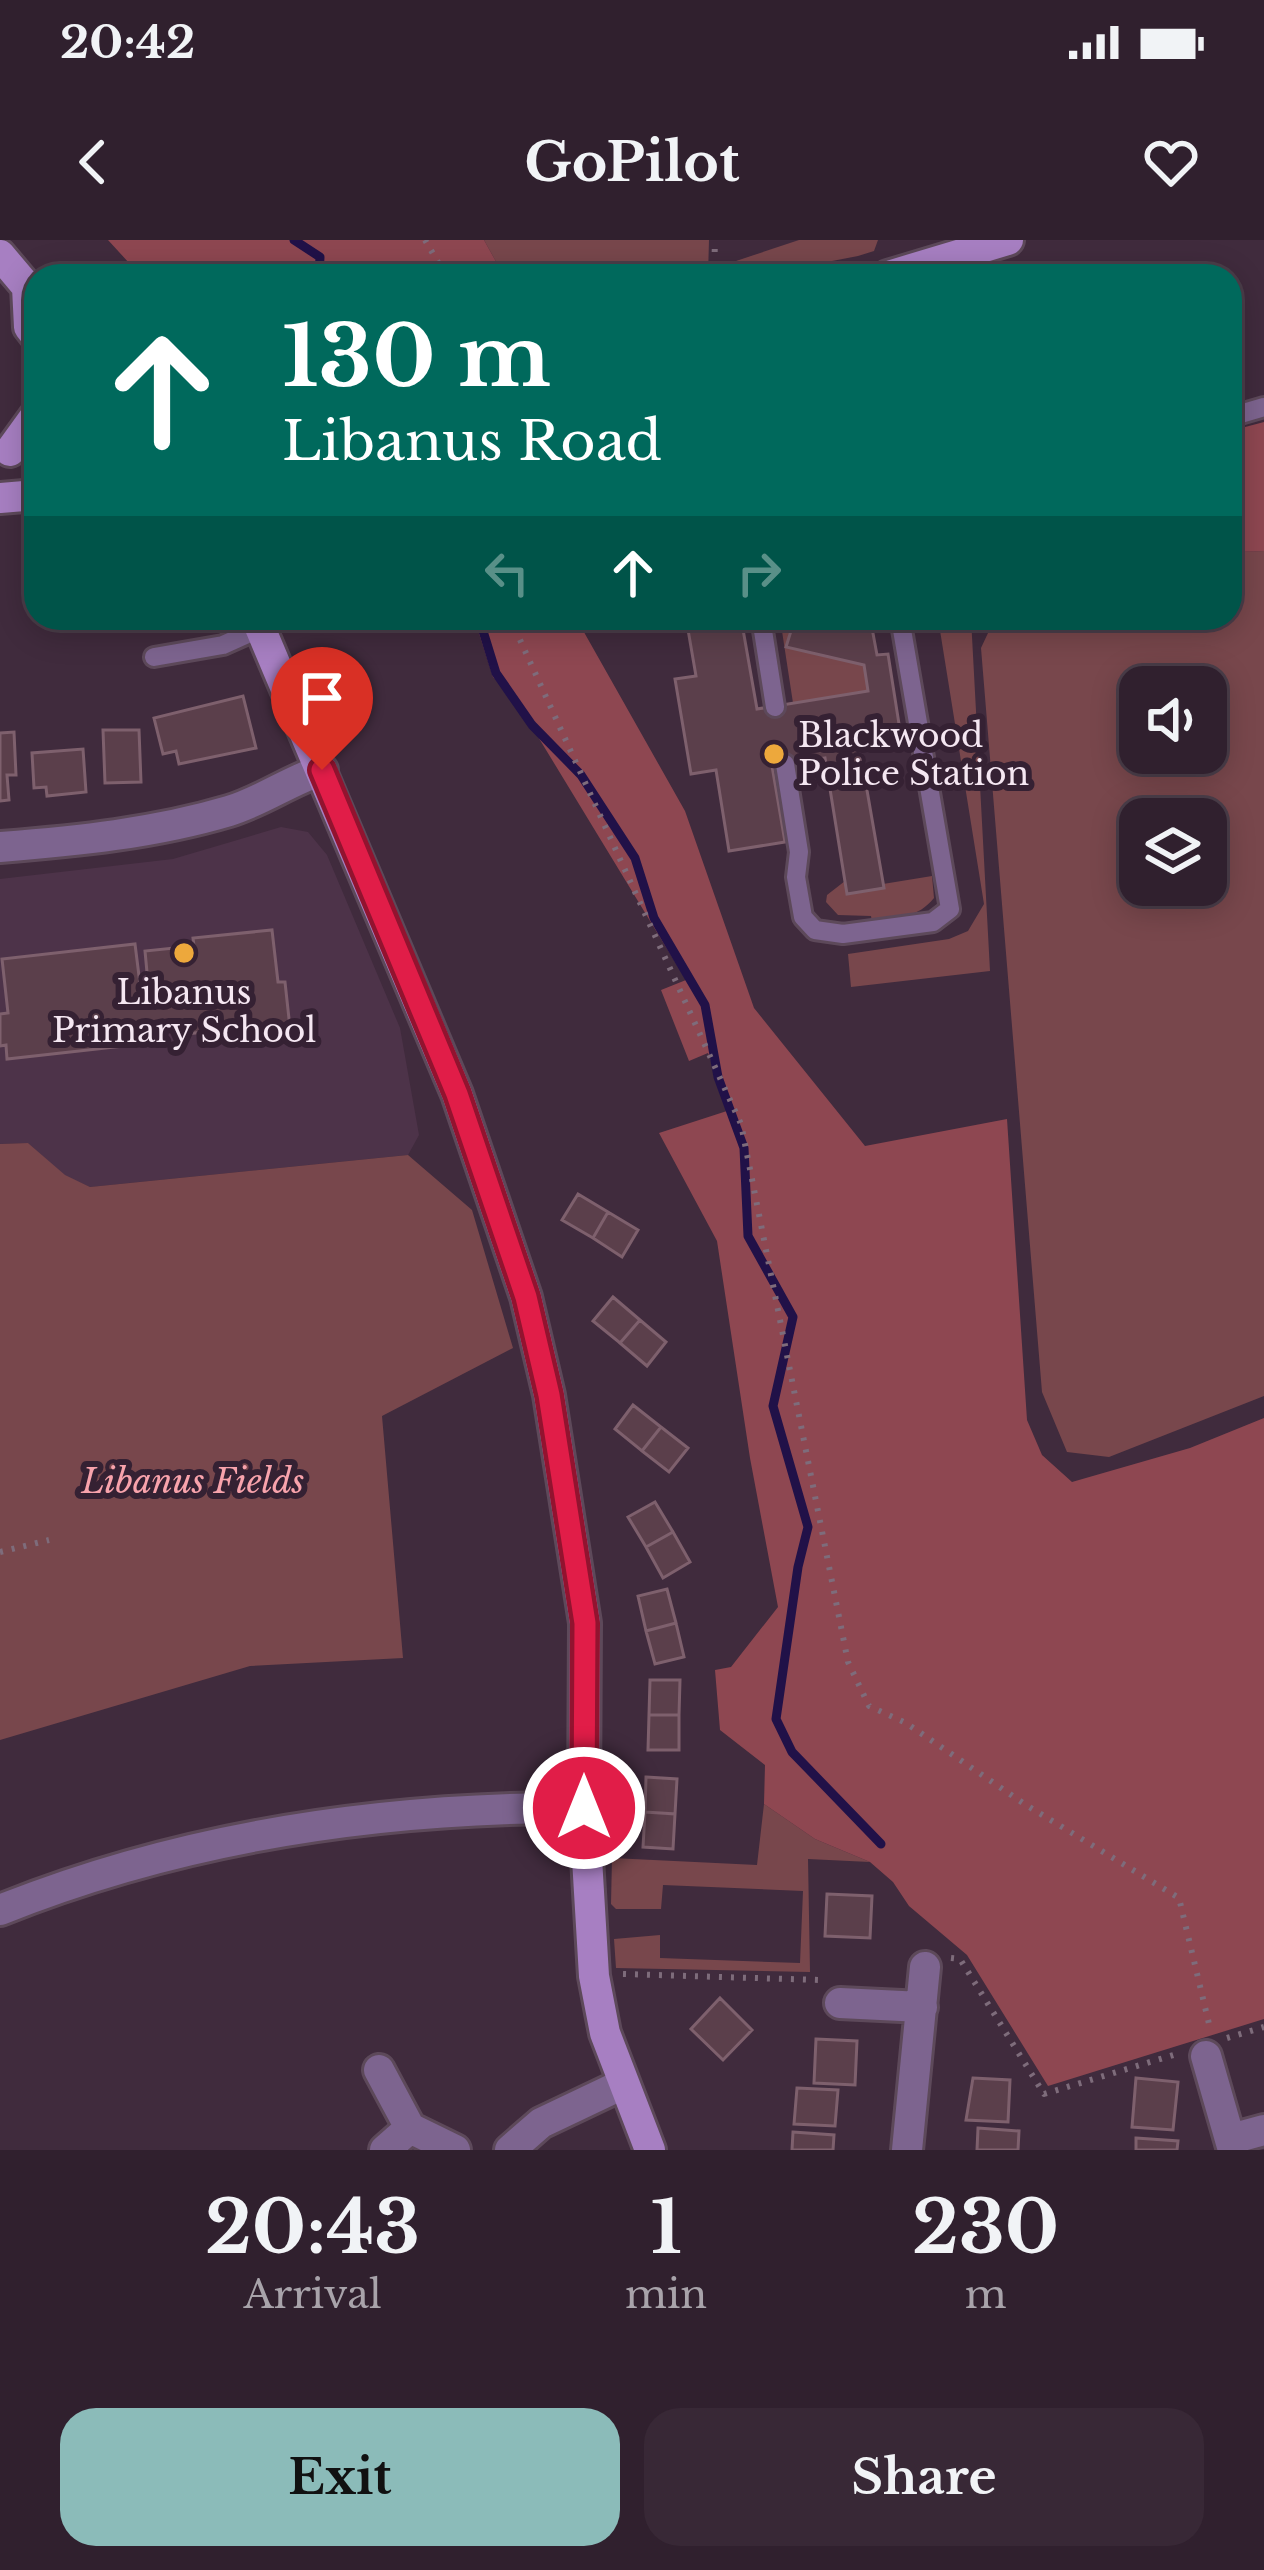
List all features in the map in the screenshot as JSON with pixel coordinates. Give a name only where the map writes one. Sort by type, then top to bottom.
[{"type":"main road","points":[[928,264],[1008,240]]},
{"type":"main road","points":[[0,255],[24,279]]},
{"type":"main road","points":[[261,630],[448,1072],[526,1297],[549,1395],[585,1623],[584,1808],[593,1976],[605,2033],[650,2150]]},
{"type":"street","points":[[0,847],[128,834],[224,812],[322,770]]},
{"type":"street","points":[[0,1910],[62,1885],[267,1832],[470,1808],[584,1808]]},
{"type":"street","points":[[907,2150],[922,2006],[933,1962]]},
{"type":"street","points":[[835,1993],[922,2006]]},
{"type":"street","points":[[1193,2055],[1232,2145],[1264,2130]]},
{"type":"street","points":[[380,2071],[410,2128],[455,2150]]},
{"type":"street","points":[[510,2150],[541,2123],[622,2084]]},
{"type":"street","points":[[385,2150],[410,2128]]},
{"type":"lane","points":[[154,657],[223,645],[247,630]]},
{"type":"lane","points":[[763,630],[775,706]]},
{"type":"lane","points":[[785,764],[799,852],[796,878],[802,917],[815,930],[843,934],[933,922],[950,908],[902,630]]},
{"type":"path","points":[[515,630],[741,1124],[848,1662],[869,1706],[906,1723],[1026,1805],[1179,1898],[1214,2043],[1264,2027]]},
{"type":"path","points":[[0,1552],[49,1540]]},
{"type":"path","points":[[933,1962],[960,1959],[1044,2094],[1193,2055]]},
{"type":"path","points":[[593,1976],[800,1977],[835,1993]]},
{"type":"shaded area","points":[[108,240],[484,240],[497,264],[130,264]]},
{"type":"shaded area","points":[[1264,422],[1264,551],[1242,552],[1242,428]]},
{"type":"shaded area","points":[[478,630],[583,630],[685,811],[754,1008],[865,1146],[1007,1119],[1027,1420],[1042,1455],[1072,1482],[1190,1448],[1264,1418],[1264,2019],[1048,2086],[967,1955],[909,1906],[893,1882],[870,1862],[815,1839],[764,1804],[765,1765],[720,1730],[715,1670],[731,1667],[778,1607],[717,1241],[659,1133],[730,1110],[708,1053],[689,1061],[661,990],[686,980],[512,694],[493,677]]},
{"type":"shaded area","name":"Libanus Primary School","points":[[281,827],[308,832],[327,855],[400,1028],[419,1135],[408,1155],[90,1187],[65,1176],[28,1143],[0,1144],[0,879],[173,859]]},
{"type":"green space","points":[[484,240],[709,240],[708,264],[497,264]]},
{"type":"green space","points":[[799,240],[878,240],[874,251],[816,264],[727,264]]},
{"type":"green space","points":[[1264,551],[1264,1396],[1109,1457],[1067,1452],[1042,1392],[981,648],[989,630],[1242,630],[1242,552]]},
{"type":"green space","points":[[782,630],[792,630],[787,647],[864,665],[868,691],[793,703]]},
{"type":"green space","points":[[940,630],[972,630],[990,971],[851,987],[848,954],[949,939],[968,931],[984,904]]},
{"type":"green space","points":[[932,876],[934,898],[906,916],[872,922],[871,916],[838,915],[826,902],[827,895],[845,881],[883,884]]},
{"type":"green space","name":"Libanus Fields","points":[[28,1143],[65,1175],[90,1187],[408,1155],[472,1210],[513,1348],[382,1416],[403,1658],[250,1666],[0,1740],[0,1144]]},
{"type":"green space","points":[[764,1804],[815,1839],[870,1862],[808,1859],[810,1972],[616,1968],[614,1939],[660,1935],[660,1958],[800,1963],[803,1891],[663,1885],[661,1909],[616,1909],[611,1904],[612,1858],[757,1865]]},
{"type":"building","name":"Blackwood Police Station","points":[[688,630],[743,630],[757,709],[868,691],[864,665],[786,647],[791,630],[872,630],[877,655],[888,654],[902,743],[860,750],[884,888],[847,894],[825,758],[772,766],[785,842],[729,851],[716,770],[691,774],[675,679],[696,676]]},
{"type":"building","points":[[243,696],[256,748],[179,764],[176,751],[163,754],[154,718]]},
{"type":"building","points":[[103,730],[139,730],[141,782],[105,783]]},
{"type":"building","points":[[14,732],[16,775],[7,775],[9,800],[0,801],[0,733]]},
{"type":"building","points":[[83,749],[86,792],[47,796],[46,787],[34,788],[32,753]]},
{"type":"building","points":[[272,930],[290,1028],[269,1030],[270,1043],[242,1046],[239,1028],[177,1035],[176,1023],[149,1026],[151,1043],[7,1059],[6,1045],[0,1046],[0,1014],[8,1013],[2,959],[135,944],[140,984],[148,983],[145,951],[194,946],[193,938]]},
{"type":"building","points":[[578,1194],[608,1212],[593,1238],[562,1220]]},
{"type":"building","points":[[608,1212],[638,1230],[622,1257],[593,1238]]},
{"type":"building","points":[[613,1297],[640,1320],[620,1343],[593,1321]]},
{"type":"building","points":[[640,1320],[666,1342],[647,1366],[620,1343]]},
{"type":"building","points":[[633,1405],[661,1427],[642,1451],[615,1429]]},
{"type":"building","points":[[661,1427],[688,1448],[669,1472],[642,1451]]},
{"type":"building","points":[[655,1502],[673,1532],[646,1547],[628,1517]]},
{"type":"building","points":[[673,1532],[690,1562],[663,1578],[646,1547]]},
{"type":"building","points":[[667,1589],[676,1623],[646,1631],[638,1596]]},
{"type":"building","points":[[676,1623],[684,1657],[655,1664],[646,1631]]},
{"type":"building","points":[[650,1680],[680,1680],[679,1715],[649,1715]]},
{"type":"building","points":[[649,1715],[679,1715],[679,1750],[648,1750]]},
{"type":"building","points":[[646,1777],[677,1779],[675,1814],[645,1812]]},
{"type":"building","points":[[645,1812],[675,1814],[673,1849],[643,1847]]},
{"type":"building","points":[[827,1894],[872,1896],[870,1938],[825,1936]]},
{"type":"building","points":[[720,1998],[752,2030],[723,2060],[691,2029]]},
{"type":"building","points":[[816,2039],[857,2041],[855,2085],[814,2083]]},
{"type":"building","points":[[973,2078],[1010,2080],[1008,2122],[966,2120]]},
{"type":"building","points":[[1136,2078],[1178,2082],[1173,2130],[1132,2127]]},
{"type":"building","points":[[797,2088],[838,2090],[835,2126],[794,2124]]},
{"type":"building","points":[[978,2128],[1019,2131],[1018,2150],[977,2150]]},
{"type":"building","points":[[793,2132],[834,2135],[833,2150],[792,2150]]},
{"type":"building","points":[[1136,2138],[1178,2141],[1177,2150],[1136,2150]]},
{"type":"waterway","points":[[294,240],[320,257],[320,264]]},
{"type":"waterway","points":[[483,630],[496,673],[532,725],[581,775],[635,858],[654,918],[705,1005],[718,1077],[744,1148],[748,1236],[793,1317],[773,1406],[808,1527],[776,1719],[792,1752],[881,1844]]},
{"type":"place","name":"Blackwood Police Station","points":[[774,754]]},
{"type":"place","name":"Libanus Primary School","points":[[184,953]]},
{"type":"route","points":[[322,770],[457,1094],[526,1297],[549,1395],[585,1623],[584,1808]]}]
